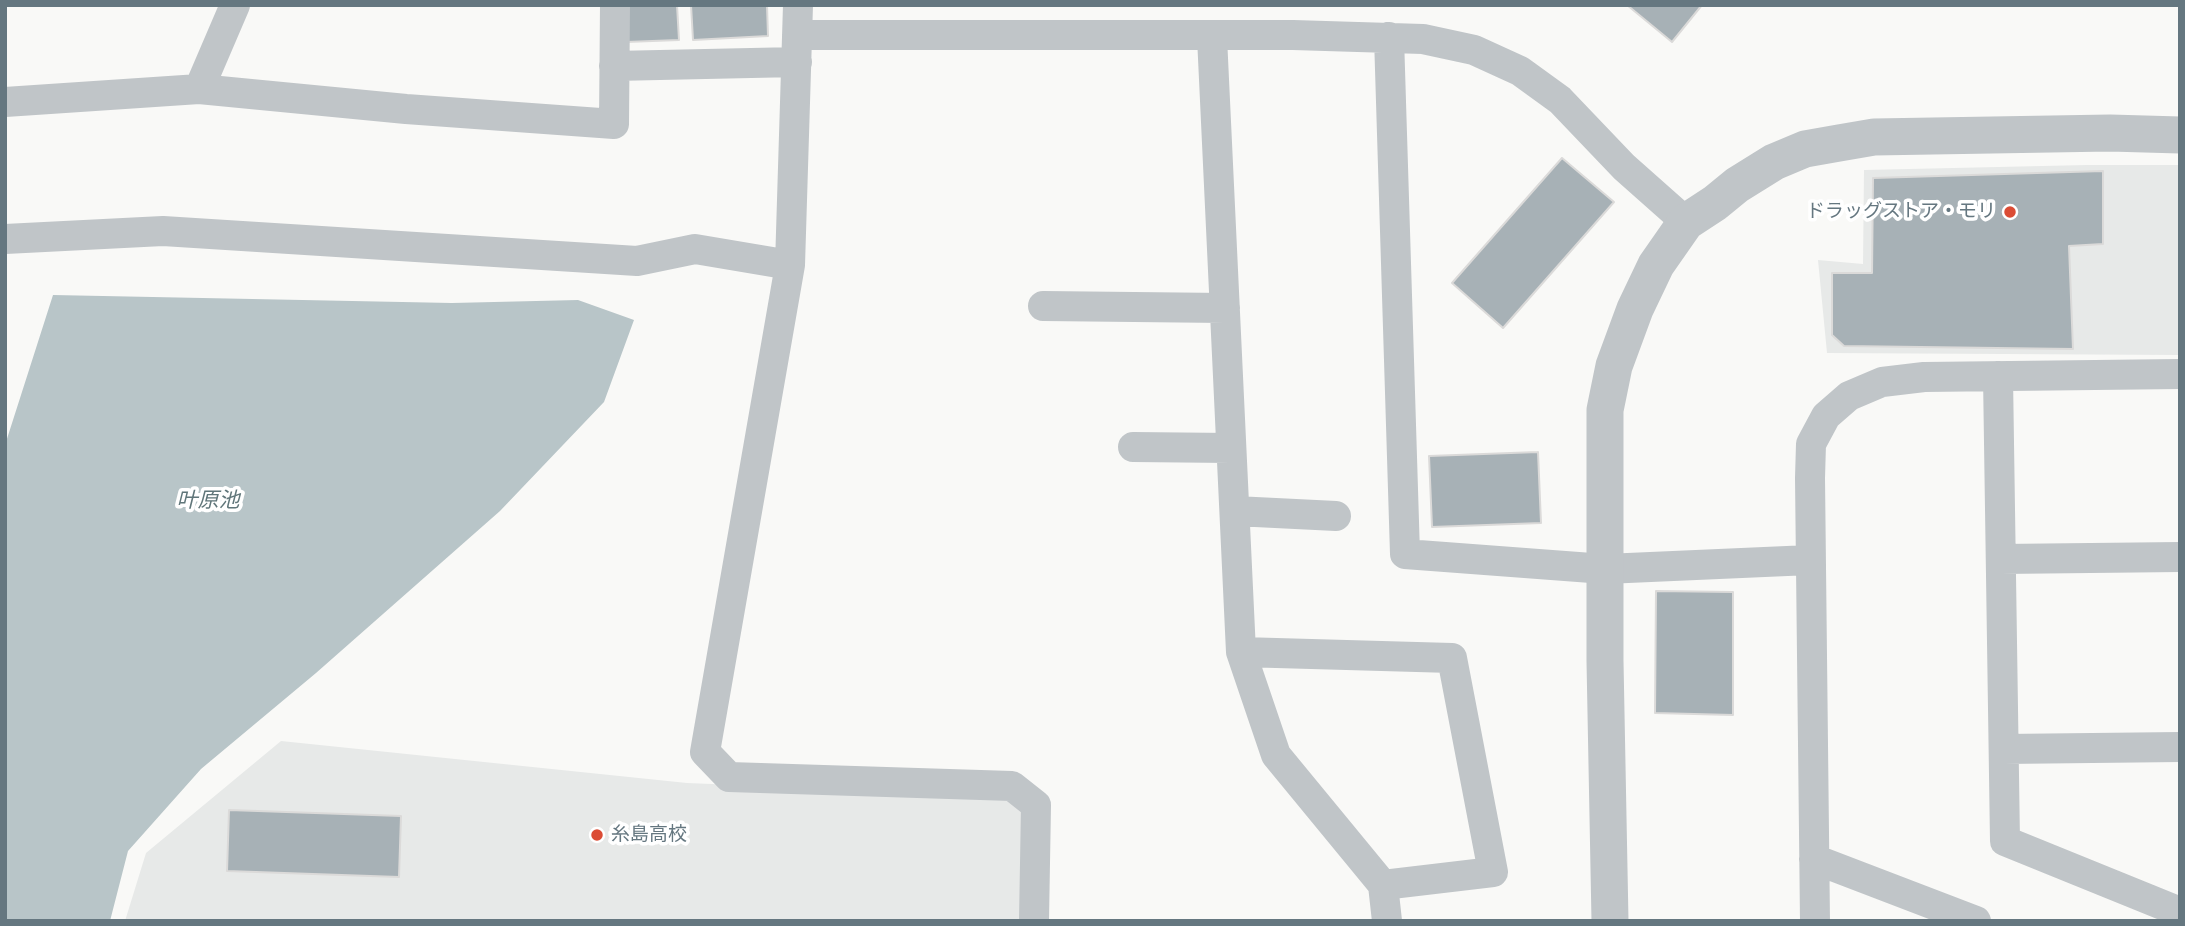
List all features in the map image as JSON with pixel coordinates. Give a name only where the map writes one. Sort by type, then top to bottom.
[{"type":"street","points":[[199,89],[235,5]]},
{"type":"street","points":[[5,102],[199,89],[614,124],[615,5]]},
{"type":"street","points":[[797,5],[790,265],[705,752],[729,777],[1012,786],[1036,806],[1034,921]]},
{"type":"street","points":[[614,66],[797,48],[1293,35],[1423,38],[1474,50],[1520,71],[1560,100],[1624,167],[1686,222]]},
{"type":"street","points":[[1212,37],[1241,652],[1276,755],[1383,886],[1387,921]]},
{"type":"street","points":[[1389,37],[1405,554],[1605,569],[1810,560]]},
{"type":"street","points":[[1610,921],[1605,410],[1614,366],[1635,309],[1656,265],[1686,222],[1774,162],[1805,149],[1839,143],[1888,137],[2110,133],[2180,135]]},
{"type":"street","points":[[5,239],[163,231],[637,261],[695,249],[790,265]]},
{"type":"street","points":[[1043,306],[1225,308]]},
{"type":"street","points":[[1815,921],[1811,444],[1826,416],[1849,396],[1882,382],[1924,377],[2180,374]]},
{"type":"street","points":[[1998,376],[2005,842],[2180,912]]},
{"type":"street","points":[[1133,447],[1231,448]]},
{"type":"street","points":[[1235,511],[1336,516]]},
{"type":"street","points":[[2001,559],[2180,557]]},
{"type":"street","points":[[1241,652],[1452,658],[1493,872],[1383,886]]},
{"type":"street","points":[[2004,749],[2180,747]]},
{"type":"street","points":[[1815,859],[1976,921]]},
{"type":"shaded area","points":[[2180,165],[2180,355],[1827,353],[1818,260],[1863,264],[1864,170]]},
{"type":"shaded area","name":"糸島高校","points":[[281,741],[687,783],[1007,796],[1026,816],[1023,921],[125,921],[146,853]]},
{"type":"water","name":"叶原池","points":[[53,295],[452,303],[578,300],[634,320],[604,402],[500,511],[316,673],[201,769],[128,851],[110,921],[5,921],[5,445]]},
{"type":"building","points":[[624,5],[677,5],[679,40],[626,42]]},
{"type":"building","points":[[691,5],[767,5],[768,36],[693,40]]},
{"type":"building","points":[[1627,5],[1702,5],[1672,42]]},
{"type":"building","points":[[1562,158],[1614,202],[1503,328],[1452,283]]},
{"type":"building","points":[[2103,171],[2103,244],[2069,246],[2073,349],[1844,346],[1832,335],[1832,273],[1872,273],[1873,178]]},
{"type":"building","points":[[1538,452],[1541,523],[1432,527],[1429,456]]},
{"type":"building","points":[[1656,591],[1733,592],[1733,715],[1655,713]]},
{"type":"building","points":[[229,810],[401,816],[399,877],[227,871]]},
{"type":"place","name":"ドラッグストア・モリ","points":[[2010,212]]},
{"type":"place","name":"糸島高校","points":[[597,835]]}]
